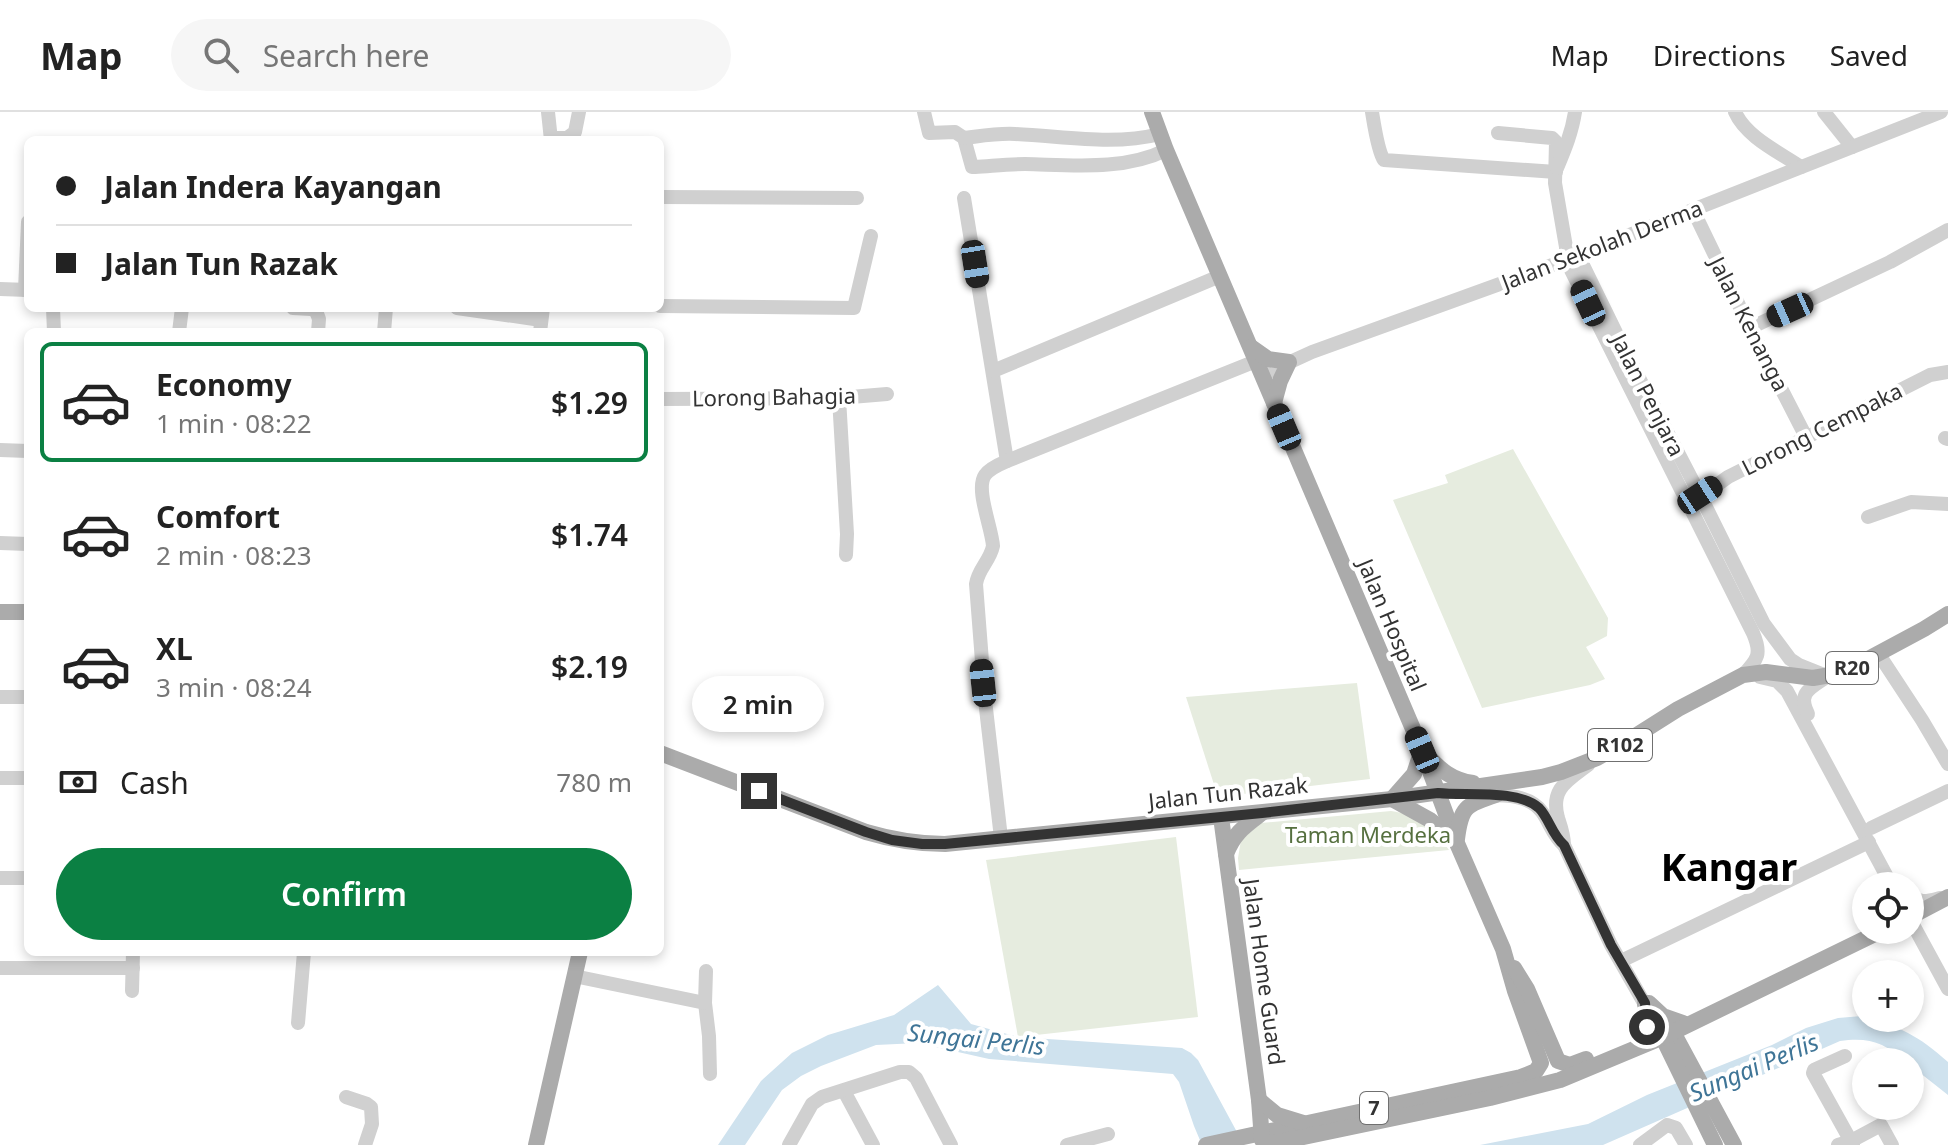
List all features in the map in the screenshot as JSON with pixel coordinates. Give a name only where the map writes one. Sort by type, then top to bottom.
[{"type":"main road","name":"Jalan Hospital","points":[[1152,112],[1422,750],[1456,841],[1503,949],[1527,989],[1549,1066]]},
{"type":"main road","points":[[1256,361],[1289,362],[1274,403]]},
{"type":"main road","points":[[0,612],[24,612]]},
{"type":"main road","name":"R20","points":[[1743,675],[1766,672],[1801,677],[1842,673],[1948,614]]},
{"type":"main road","name":"Jalan Tun Razak","points":[[664,755],[866,832],[907,843],[934,844],[1491,790],[1561,772],[1597,758],[1678,709],[1743,675]]},
{"type":"main road","points":[[1456,841],[1430,820],[1392,799],[1414,774],[1422,750],[1456,780],[1491,790]]},
{"type":"main road","points":[[1456,841],[1459,818],[1466,808],[1491,790]]},
{"type":"main road","points":[[1226,855],[1231,841],[1262,813]]},
{"type":"main road","name":"Jalan Home Guard","points":[[1221,817],[1259,1100]]},
{"type":"main road","points":[[1174,821],[1191,823],[1208,832],[1226,855]]},
{"type":"main road","points":[[1924,910],[1948,897]]},
{"type":"main road","name":"7","points":[[1259,1140],[1306,1124],[1488,1091],[1536,1071],[1540,1065],[1573,1075],[1655,1036],[1689,1024],[1854,944]]},
{"type":"main road","points":[[536,1145],[579,956]]},
{"type":"main road","points":[[1682,1066],[1658,1050],[1647,1020],[1645,1003],[1667,1018],[1689,1024]]},
{"type":"main road","points":[[1549,1066],[1574,1064],[1655,1036]]},
{"type":"main road","points":[[1655,1036],[1682,1066],[1706,1115],[1715,1145]]},
{"type":"main road","name":"7","points":[[1206,1145],[1259,1140],[1488,1091],[1549,1066]]},
{"type":"main road","points":[[1259,1100],[1277,1115],[1306,1124]]},
{"type":"main road","points":[[1259,1100],[1259,1140]]},
{"type":"main road","points":[[1706,1115],[1734,1145]]},
{"type":"street","points":[[548,112],[551,136]]},
{"type":"street","points":[[570,136],[575,132],[579,112]]},
{"type":"street","points":[[924,112],[929,133],[955,132],[964,138],[1012,134],[1102,141],[1160,134]]},
{"type":"street","points":[[1372,112],[1379,152],[1384,160],[1556,172]]},
{"type":"street","points":[[1556,172],[1566,151],[1575,112]]},
{"type":"street","points":[[1735,112],[1740,122],[1761,140],[1801,167]]},
{"type":"street","points":[[1824,112],[1852,147]]},
{"type":"street","name":"Jalan Sekolah Derma","points":[[1007,461],[1256,361],[1289,362],[1693,210],[1941,112]]},
{"type":"street","points":[[1498,133],[1552,138],[1556,142],[1557,201],[1570,254],[1614,357],[1757,641],[1755,662],[1743,675]]},
{"type":"street","points":[[964,138],[972,167],[1114,163],[1154,156],[1166,150]]},
{"type":"street","points":[[664,197],[857,198]]},
{"type":"street","points":[[964,198],[1007,461],[987,472],[983,478],[982,491],[993,546],[976,584],[984,692],[1001,838]]},
{"type":"street","name":"Jalan Kenanga","points":[[1693,210],[1806,437]]},
{"type":"street","points":[[1750,328],[1944,233]]},
{"type":"street","points":[[664,306],[854,308],[871,236]]},
{"type":"street","name":"Jalan Penjara","points":[[1570,254],[1626,353],[1764,624],[1790,659],[1828,676]]},
{"type":"street","points":[[993,371],[1220,276]]},
{"type":"street","points":[[0,289],[24,290]]},
{"type":"street","points":[[485,312],[541,320]]},
{"type":"street","name":"Lorong Cempaka","points":[[1690,507],[1700,495],[1728,477],[1930,375],[1948,372]]},
{"type":"street","name":"Lorong Bahagia","points":[[664,399],[839,398],[887,394]]},
{"type":"street","points":[[839,398],[846,555]]},
{"type":"street","points":[[0,450],[24,451]]},
{"type":"street","points":[[1868,517],[1911,502],[1948,504]]},
{"type":"street","points":[[0,543],[24,544]]},
{"type":"street","points":[[1878,653],[1948,764]]},
{"type":"street","points":[[1743,675],[1777,681],[1787,691],[1894,872]]},
{"type":"street","points":[[1828,676],[1807,691],[1803,704],[1886,872]]},
{"type":"street","points":[[0,697],[24,697]]},
{"type":"street","points":[[1597,758],[1559,790],[1556,808],[1564,845],[1607,938],[1645,1003]]},
{"type":"street","points":[[0,778],[24,778]]},
{"type":"street","points":[[1491,790],[1515,796],[1540,809],[1557,840],[1564,845]]},
{"type":"street","points":[[1621,961],[1870,835],[1948,791]]},
{"type":"street","points":[[0,878],[24,878]]},
{"type":"street","points":[[1924,901],[1948,897]]},
{"type":"street","points":[[1924,944],[1948,989]]},
{"type":"street","points":[[132,991],[133,956]]},
{"type":"street","points":[[298,1023],[304,956]]},
{"type":"street","points":[[0,968],[60,959],[133,968]]},
{"type":"street","points":[[706,971],[710,1074]]},
{"type":"street","points":[[574,976],[705,1003]]},
{"type":"street","points":[[1845,1056],[1813,1073],[1848,1144],[1881,1125],[1892,1145]]},
{"type":"street","points":[[789,1145],[812,1104],[822,1097],[900,1072],[909,1072],[916,1078],[951,1145]]},
{"type":"street","points":[[844,1091],[873,1145]]},
{"type":"street","points":[[346,1097],[371,1107],[372,1124],[365,1145]]},
{"type":"street","points":[[1640,1145],[1667,1125],[1676,1128],[1684,1142],[1706,1115]]},
{"type":"street","points":[[1067,1145],[1108,1134]]},
{"type":"green space","points":[[1513,449],[1608,618],[1607,636],[1586,647],[1605,679],[1482,708],[1393,500],[1448,483],[1445,475]]},
{"type":"green space","points":[[1357,683],[1370,779],[1218,797],[1186,697]]},
{"type":"green space","name":"Taman Merdeka","points":[[1391,811],[1424,824],[1449,850],[1239,870],[1241,840],[1261,823]]},
{"type":"green space","points":[[1176,837],[1198,1017],[1018,1037],[986,860]]},
{"type":"water","name":"Sungai Perlis","points":[[938,985],[971,1024],[1018,1037],[1182,1048],[1198,1060],[1244,1145],[1202,1145],[1179,1082],[1173,1074],[989,1059],[918,1043],[876,1045],[801,1076],[782,1090],[745,1145],[718,1145],[761,1081],[792,1053],[828,1035],[894,1015]]},
{"type":"water","name":"Sungai Perlis","points":[[1852,1017],[1852,1032],[1906,1032],[1927,1045],[1948,1062],[1948,1095],[1924,1076],[1924,1048],[1888,1048],[1868,1041],[1840,1041],[1603,1145],[1480,1145],[1588,1124],[1647,1095],[1772,1045],[1806,1028]]},
{"type":"district","name":"Kangar","points":[[1729,868]]},
{"type":"route","points":[[759,791],[866,832],[922,844],[1093,830],[1438,793],[1515,796],[1540,809],[1557,840],[1564,845],[1611,945],[1645,1003],[1647,1027]]}]
